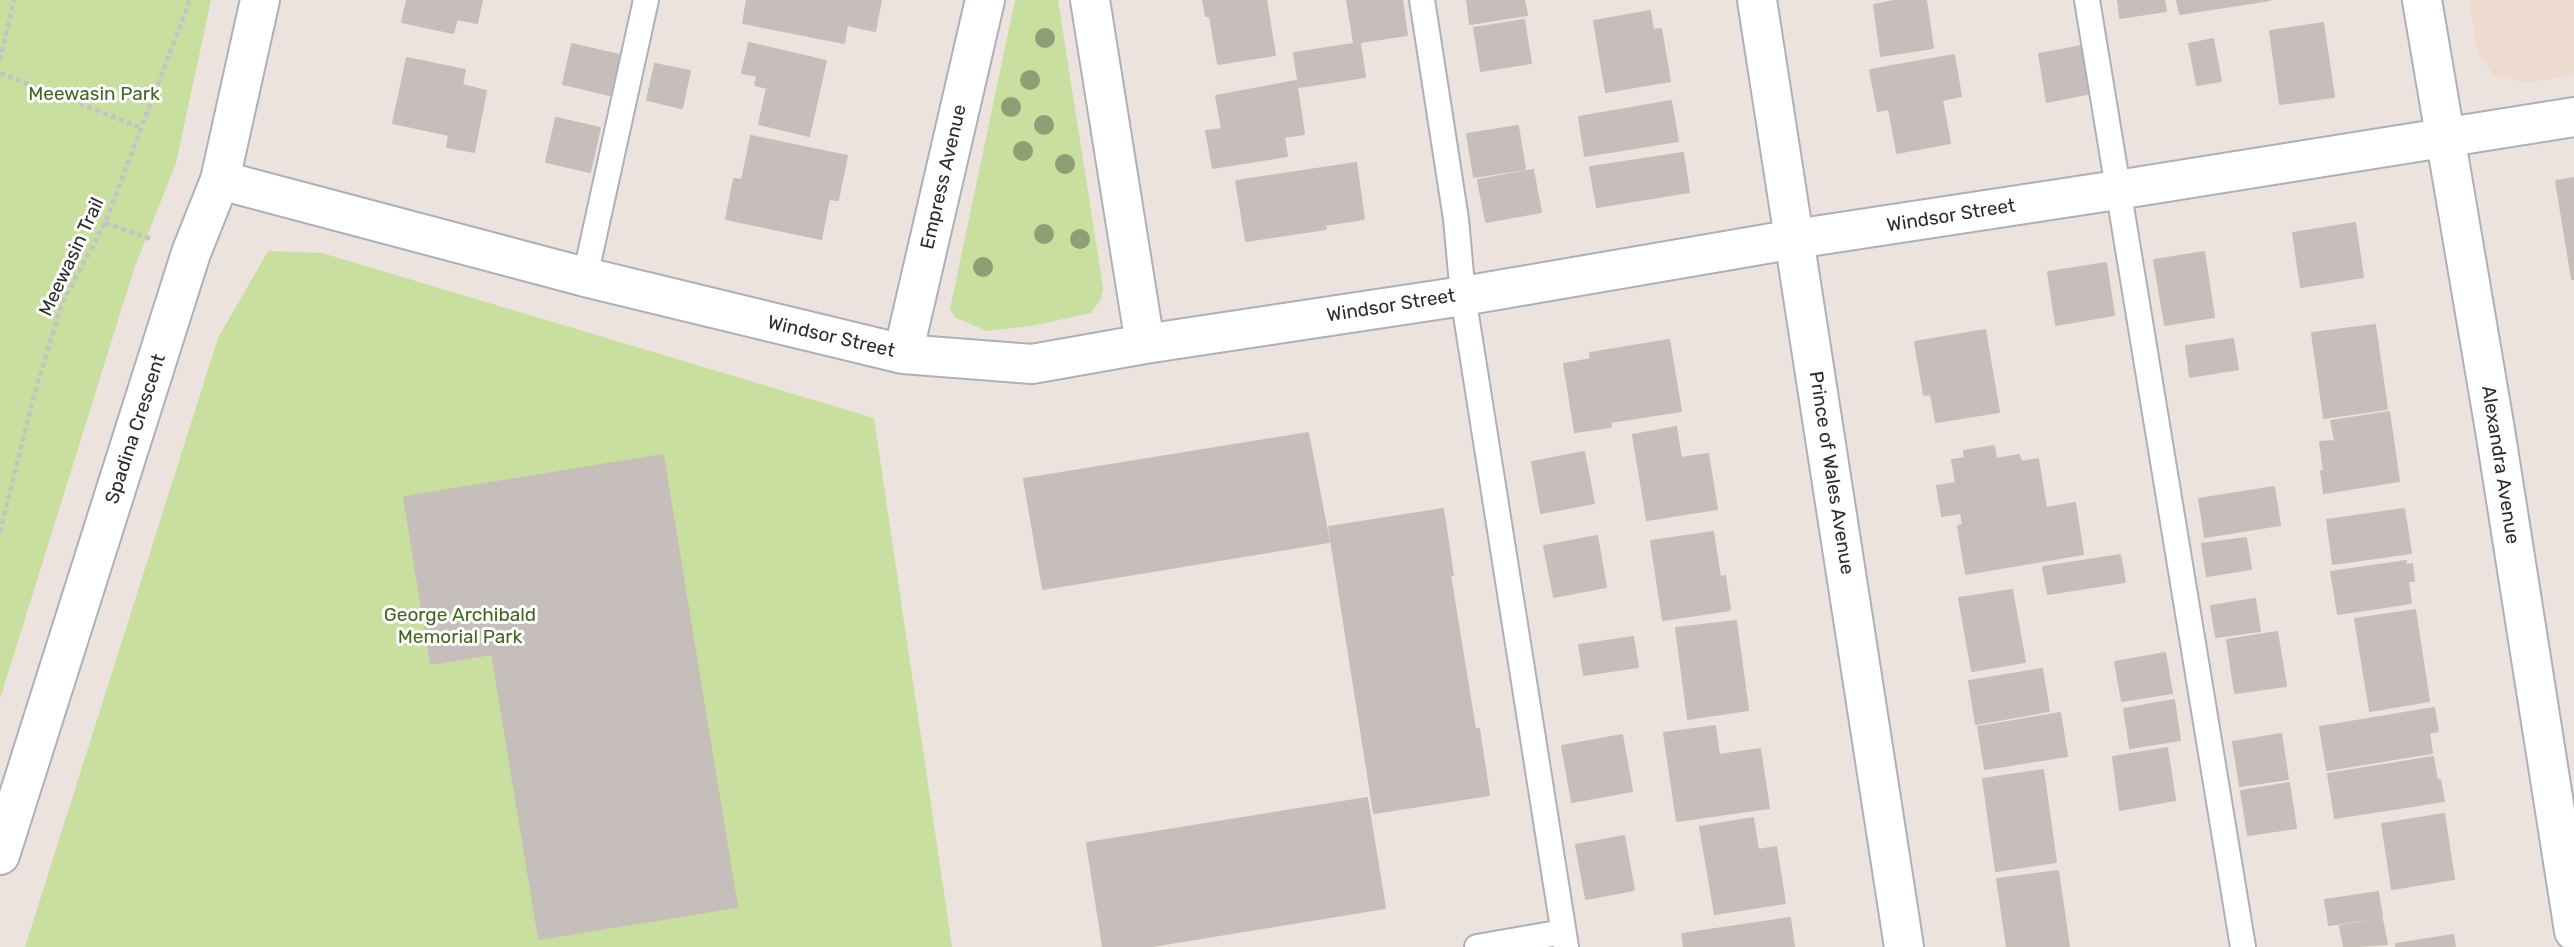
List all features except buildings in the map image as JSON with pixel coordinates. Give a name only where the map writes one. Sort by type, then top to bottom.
[{"type":"street","name":"Spadina Crescent","points":[[0,855],[191,253],[220,180],[260,0]]},
{"type":"street","name":"Empress Avenue","points":[[903,354],[985,0]]},
{"type":"street","points":[[1090,0],[1145,344]]},
{"type":"street","name":"Prince of Wales Avenue","points":[[1757,0],[1904,947]]},
{"type":"street","name":"Alexandra Avenue","points":[[2422,0],[2495,430],[2574,931]]},
{"type":"street","name":"Windsor Street","points":[[220,180],[585,277],[903,354],[1032,364],[1145,344],[1463,296],[1795,239],[2118,191],[2574,117]]},
{"type":"lane","points":[[585,277],[646,0]]},
{"type":"lane","points":[[1422,0],[1456,219],[1463,296],[1565,939],[1477,947]]},
{"type":"lane","points":[[2087,0],[2243,947]]},
{"type":"path","points":[[0,60],[14,0]]},
{"type":"path","name":"Meewasin Trail","points":[[0,532],[34,395],[62,303],[105,223],[190,0]]},
{"type":"path","points":[[0,72],[142,128]]},
{"type":"shaded area","points":[[2469,0],[2574,0],[2574,75],[2524,83],[2494,75],[2476,47]]},
{"type":"green space","name":"Meewasin Park","points":[[0,0],[211,0],[176,163],[134,269],[0,699]]},
{"type":"green space","points":[[1015,0],[1058,0],[1103,287],[1101,299],[1091,313],[1031,326],[987,331],[956,318],[950,309]]},
{"type":"green space","name":"George Archibald Memorial Park","points":[[268,251],[322,253],[874,418],[952,947],[25,947],[218,338]]}]
